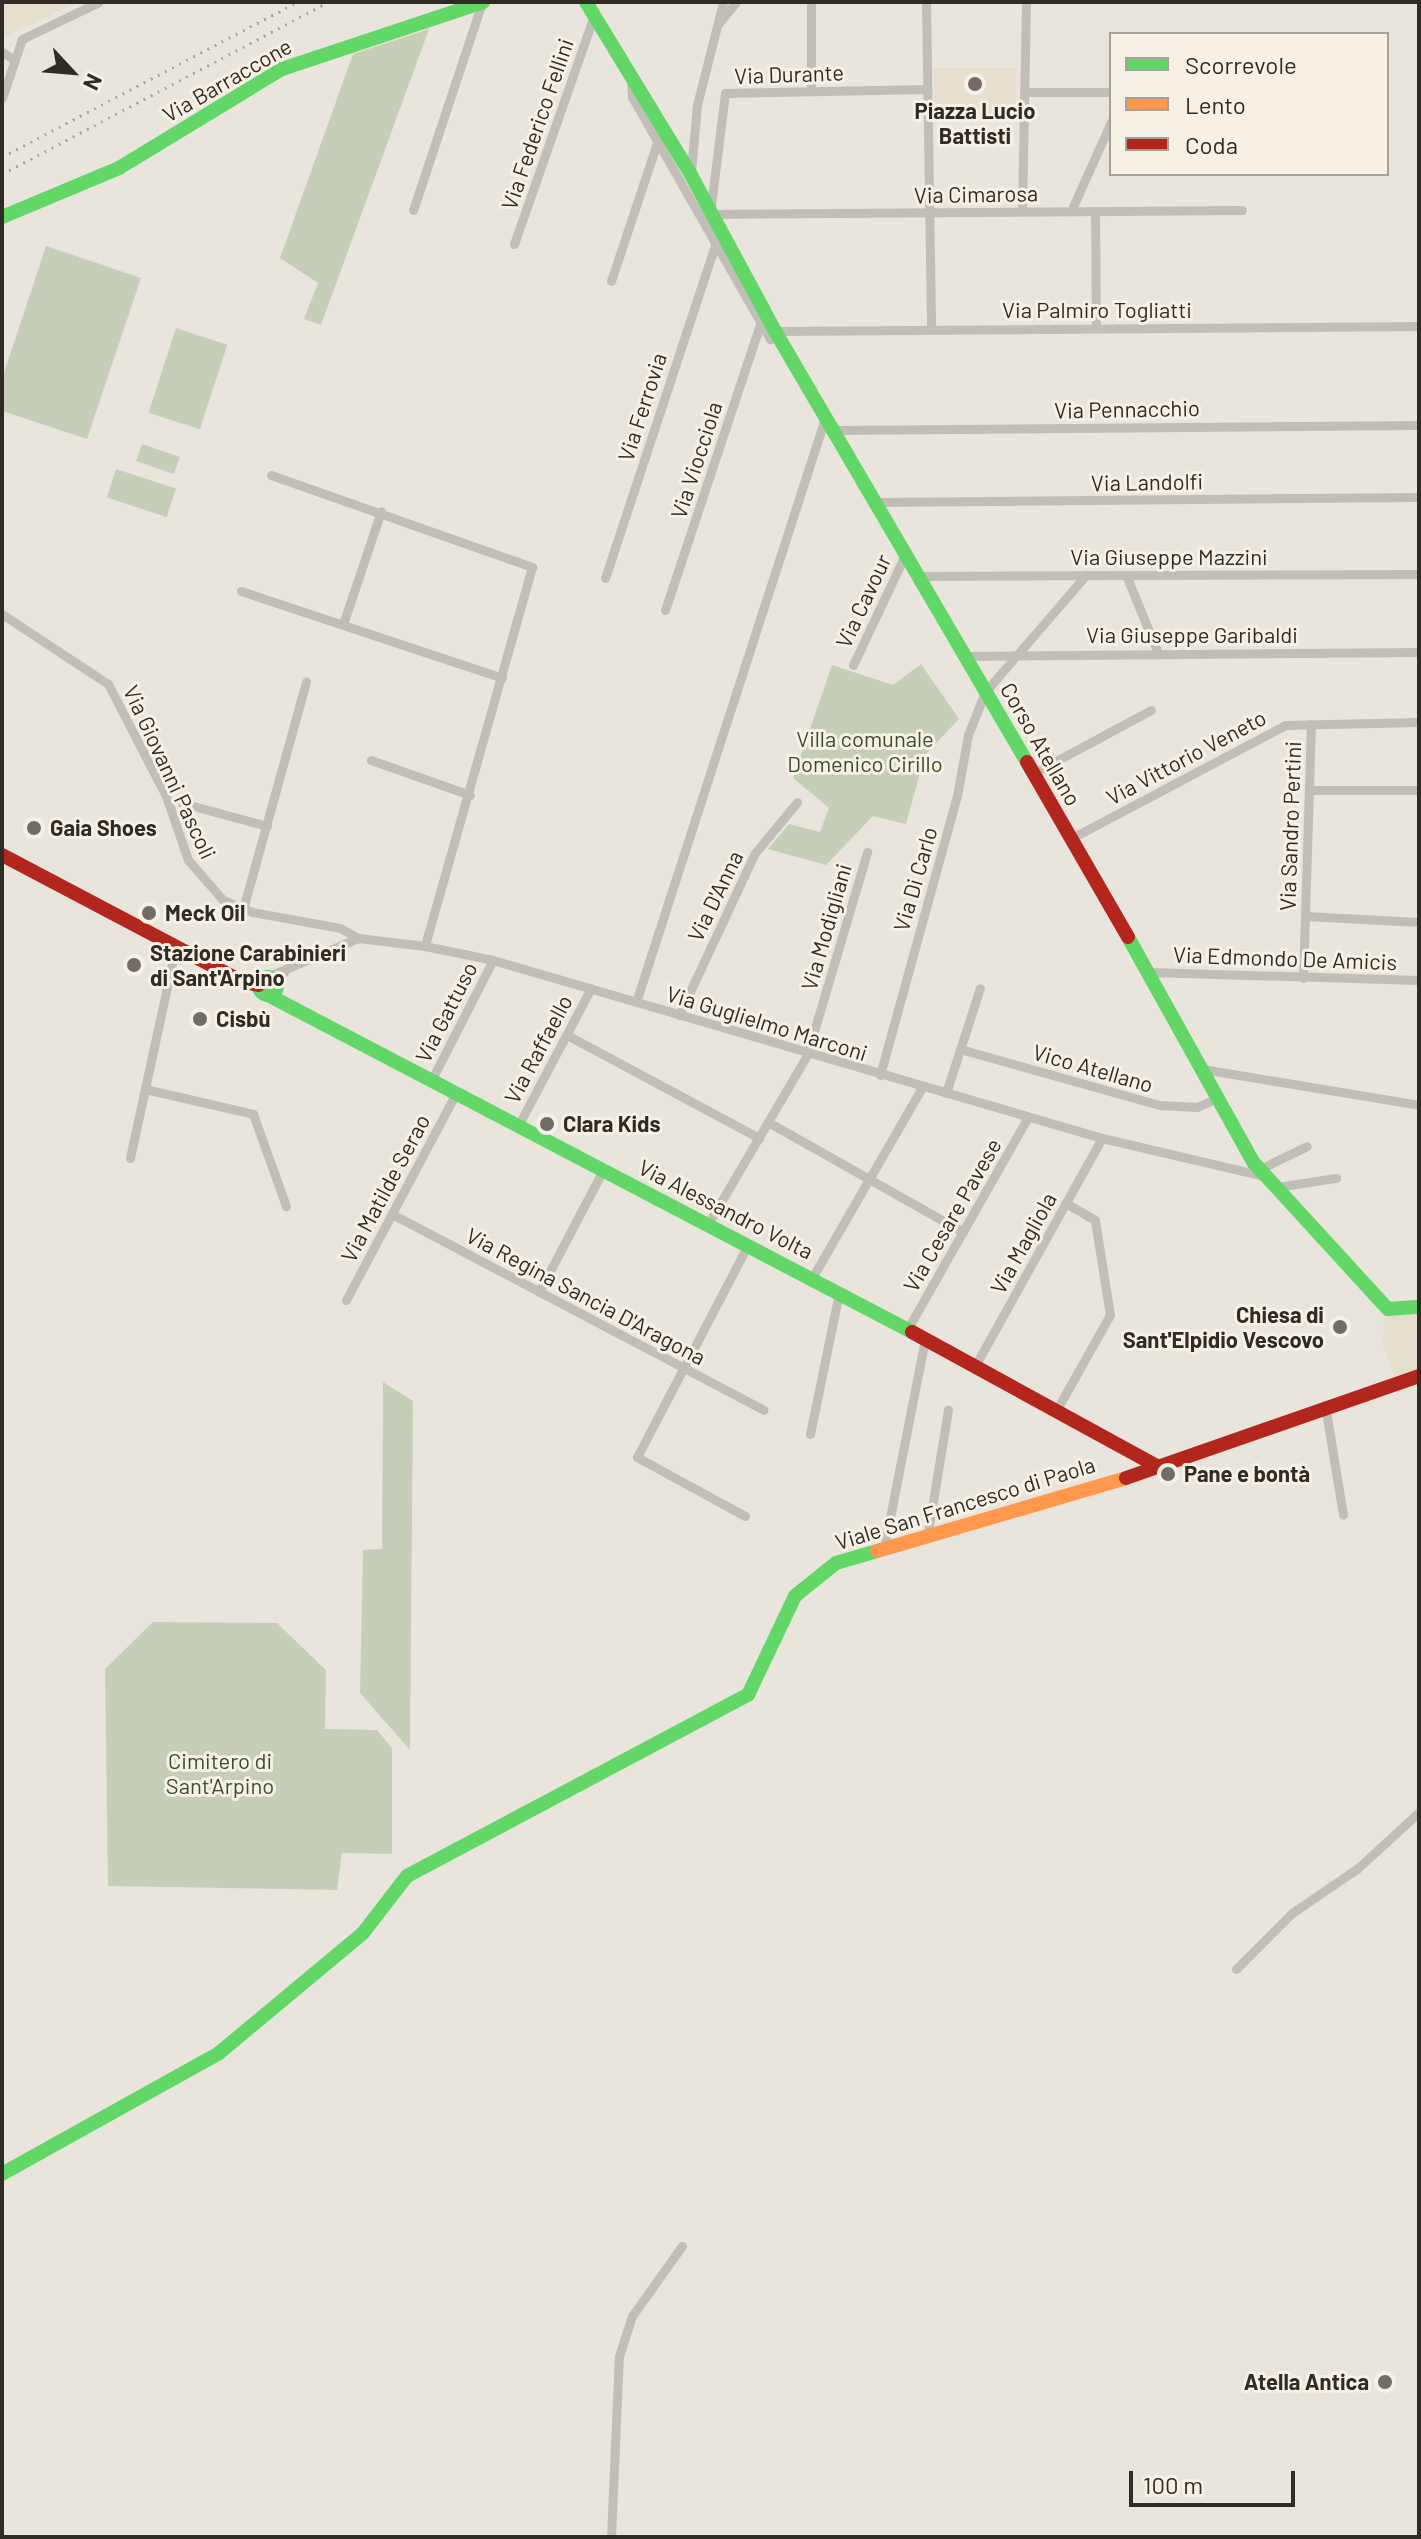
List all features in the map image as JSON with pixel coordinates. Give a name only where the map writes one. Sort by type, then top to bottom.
[{"type":"street","points":[[2,98],[22,39],[99,2]]},
{"type":"street","points":[[413,210],[482,2]]},
{"type":"street","name":"Via Barraccone","points":[[2,217],[119,168],[282,69],[482,2]]},
{"type":"street","name":"Corso Atellano","points":[[586,2],[691,175],[775,331],[1149,972],[1215,1099],[1244,1147],[1268,1178],[1388,1309],[1419,1307]]},
{"type":"street","points":[[691,175],[697,105],[723,2]]},
{"type":"street","points":[[718,24],[736,2]]},
{"type":"street","points":[[811,2],[811,91]]},
{"type":"street","points":[[926,2],[931,329]]},
{"type":"street","points":[[1022,211],[1026,2]]},
{"type":"street","name":"Via Federico Fellini","points":[[514,244],[594,16]]},
{"type":"street","points":[[2,52],[15,60]]},
{"type":"street","points":[[631,77],[632,97],[714,248],[770,339],[775,331]]},
{"type":"street","name":"Via Durante","points":[[710,214],[725,93],[927,89]]},
{"type":"street","points":[[1024,92],[1109,92]]},
{"type":"street","points":[[1071,211],[1109,126]]},
{"type":"street","points":[[611,281],[657,143]]},
{"type":"street","name":"Via Cimarosa","points":[[710,214],[1242,210]]},
{"type":"street","points":[[1095,211],[1096,327]]},
{"type":"street","name":"Via Ferrovia","points":[[605,578],[714,248]]},
{"type":"street","name":"Via Viocciola","points":[[665,610],[761,322]]},
{"type":"street","name":"Via Palmiro Togliatti","points":[[775,331],[1419,326]]},
{"type":"street","points":[[636,1002],[826,415]]},
{"type":"street","name":"Via Pennacchio","points":[[835,430],[1419,425]]},
{"type":"street","points":[[271,475],[381,511],[532,567],[425,946]]},
{"type":"street","name":"Via Landolfi","points":[[876,502],[1419,497]]},
{"type":"street","points":[[343,624],[381,511]]},
{"type":"street","name":"Via Cavour","points":[[853,665],[906,553]]},
{"type":"street","name":"Via Giuseppe Mazzini","points":[[919,576],[1419,574]]},
{"type":"street","points":[[985,692],[1086,575]]},
{"type":"street","points":[[1126,575],[1158,653]]},
{"type":"street","points":[[241,591],[502,678]]},
{"type":"street","name":"Via Giovanni Pascoli","points":[[2,614],[108,684],[166,796],[188,860],[223,900],[243,909],[340,928],[358,938]]},
{"type":"street","name":"Via Giuseppe Garibaldi","points":[[965,656],[1419,652]]},
{"type":"street","points":[[243,909],[306,682]]},
{"type":"street","name":"Via Di Carlo","points":[[880,1075],[957,796],[968,735],[985,692]]},
{"type":"street","points":[[1032,774],[1151,710]]},
{"type":"street","name":"Via Vittorio Veneto","points":[[1070,839],[1285,725],[1419,722]]},
{"type":"street","name":"Via Sandro Pertini","points":[[1303,978],[1311,724]]},
{"type":"street","points":[[371,760],[470,795]]},
{"type":"street","points":[[1309,790],[1419,790]]},
{"type":"street","name":"Via D'Anna","points":[[679,1015],[755,853],[797,802]]},
{"type":"street","points":[[182,803],[267,826]]},
{"type":"street","name":"Via Modigliani","points":[[708,1224],[807,1055],[867,852]]},
{"type":"street","name":"Via Alessandro Volta","points":[[2,855],[176,946],[268,985],[431,1081],[812,1278],[1057,1409],[1160,1468]]},
{"type":"street","points":[[1305,916],[1419,922]]},
{"type":"street","points":[[268,985],[286,969],[358,938]]},
{"type":"street","name":"Via Guglielmo Marconi","points":[[358,938],[425,946],[493,960],[807,1055],[1102,1138],[1268,1178]]},
{"type":"street","points":[[130,1158],[176,946]]},
{"type":"street","name":"Via Gattuso","points":[[431,1081],[493,960]]},
{"type":"street","name":"Via Edmondo De Amicis","points":[[1149,972],[1419,980]]},
{"type":"street","name":"Via Raffaello","points":[[518,1126],[591,988]]},
{"type":"street","points":[[946,1093],[980,988]]},
{"type":"street","points":[[567,1035],[759,1138]]},
{"type":"street","name":"Vico Atellano","points":[[960,1049],[1159,1105],[1197,1107],[1215,1099]]},
{"type":"street","points":[[1202,1069],[1419,1105]]},
{"type":"street","points":[[812,1278],[923,1086]]},
{"type":"street","points":[[145,1089],[253,1114],[286,1206]]},
{"type":"street","name":"Via Matilde Serao","points":[[346,1300],[456,1093]]},
{"type":"street","name":"Via Cesare Pavese","points":[[907,1330],[1028,1117]]},
{"type":"street","points":[[768,1122],[963,1232]]},
{"type":"street","name":"Via Magliola","points":[[975,1366],[1102,1138]]},
{"type":"street","points":[[1268,1178],[1307,1146]]},
{"type":"street","points":[[1240,1171],[1244,1147]]},
{"type":"street","points":[[539,1292],[603,1170]]},
{"type":"street","points":[[1268,1178],[1336,1178]]},
{"type":"street","points":[[1057,1409],[1110,1315],[1095,1220],[1066,1203]]},
{"type":"street","name":"Via Regina Sancia D'Aragona","points":[[392,1214],[763,1410]]},
{"type":"street","points":[[745,1516],[637,1457],[748,1245]]},
{"type":"street","points":[[810,1434],[839,1293]]},
{"type":"street","points":[[884,1548],[925,1339]]},
{"type":"street","name":"Viale San Francesco di Paola","points":[[2,2174],[219,2053],[363,1933],[407,1876],[748,1695],[795,1596],[836,1563],[1160,1468],[1325,1405],[1419,1376]]},
{"type":"street","points":[[1325,1405],[1343,1515]]},
{"type":"street","points":[[927,1538],[948,1410]]},
{"type":"street","points":[[1236,1969],[1292,1913],[1358,1868],[1419,1812]]},
{"type":"street","points":[[611,2537],[619,2356],[632,2316],[682,2246]]},
{"type":"green space","points":[[429,29],[321,325],[304,319],[318,283],[280,258],[353,54]]},
{"type":"green space","points":[[46,246],[141,278],[87,439],[2,411],[2,379]]},
{"type":"green space","points":[[176,328],[227,345],[200,429],[148,413]]},
{"type":"green space","points":[[142,444],[180,457],[174,474],[136,461]]},
{"type":"green space","points":[[116,469],[176,488],[167,517],[107,498]]},
{"type":"green space","name":"Villa comunale Domenico Cirillo","points":[[921,664],[959,719],[925,755],[906,824],[873,816],[826,865],[768,849],[789,824],[820,832],[829,808],[793,778],[832,665],[893,685]]},
{"type":"green space","points":[[383,1382],[413,1401],[410,1750],[360,1693],[363,1550],[382,1549]]},
{"type":"green space","name":"Cimitero di Sant'Arpino","points":[[153,1622],[277,1623],[326,1670],[325,1729],[377,1730],[392,1748],[392,1854],[342,1853],[337,1890],[108,1886],[105,1669]]},
{"type":"shaded area","points":[[2,2],[79,2],[2,38]]},
{"type":"shaded area","name":"Piazza Lucio Battisti","points":[[934,68],[1016,68],[1016,118],[934,118]]},
{"type":"shaded area","points":[[1419,1304],[1419,1380],[1398,1386],[1383,1345],[1384,1306]]},
{"type":"railway","points":[[2,157],[297,2]]},
{"type":"railway","points":[[2,174],[328,2]]},
{"type":"traffic: fast","points":[[2,217],[119,168],[282,69],[483,2]]},
{"type":"traffic: fast","points":[[586,2],[691,175],[775,331],[1027,762]]},
{"type":"traffic: fast","points":[[1128,937],[1254,1163],[1388,1309],[1419,1307]]},
{"type":"traffic: fast","points":[[268,977],[277,986],[268,995],[259,986],[268,977]]},
{"type":"traffic: fast","points":[[268,995],[912,1332]]},
{"type":"traffic: fast","points":[[2,2174],[219,2053],[363,1933],[407,1876],[748,1695],[795,1596],[836,1563],[877,1551]]},
{"type":"traffic: slow","points":[[877,1551],[1126,1478]]},
{"type":"traffic: jam","points":[[1027,762],[1128,937]]},
{"type":"traffic: jam","points":[[2,855],[241,981],[259,985]]},
{"type":"traffic: jam","points":[[912,1332],[1160,1468]]},
{"type":"traffic: jam","points":[[1126,1478],[1419,1376]]},
{"type":"place","name":"Piazza Lucio Battisti","points":[[975,84]]},
{"type":"place","name":"Gaia Shoes","points":[[34,828]]},
{"type":"place","name":"Meck Oil","points":[[149,913]]},
{"type":"place","name":"Stazione Carabinieri di Sant'Arpino","points":[[134,965]]},
{"type":"place","name":"Cisbù","points":[[200,1019]]},
{"type":"place","name":"Clara Kids","points":[[547,1124]]},
{"type":"place","name":"Chiesa di Sant'Elpidio Vescovo","points":[[1340,1327]]},
{"type":"place","name":"Pane e bontà","points":[[1168,1474]]},
{"type":"place","name":"Atella Antica","points":[[1385,2382]]}]
